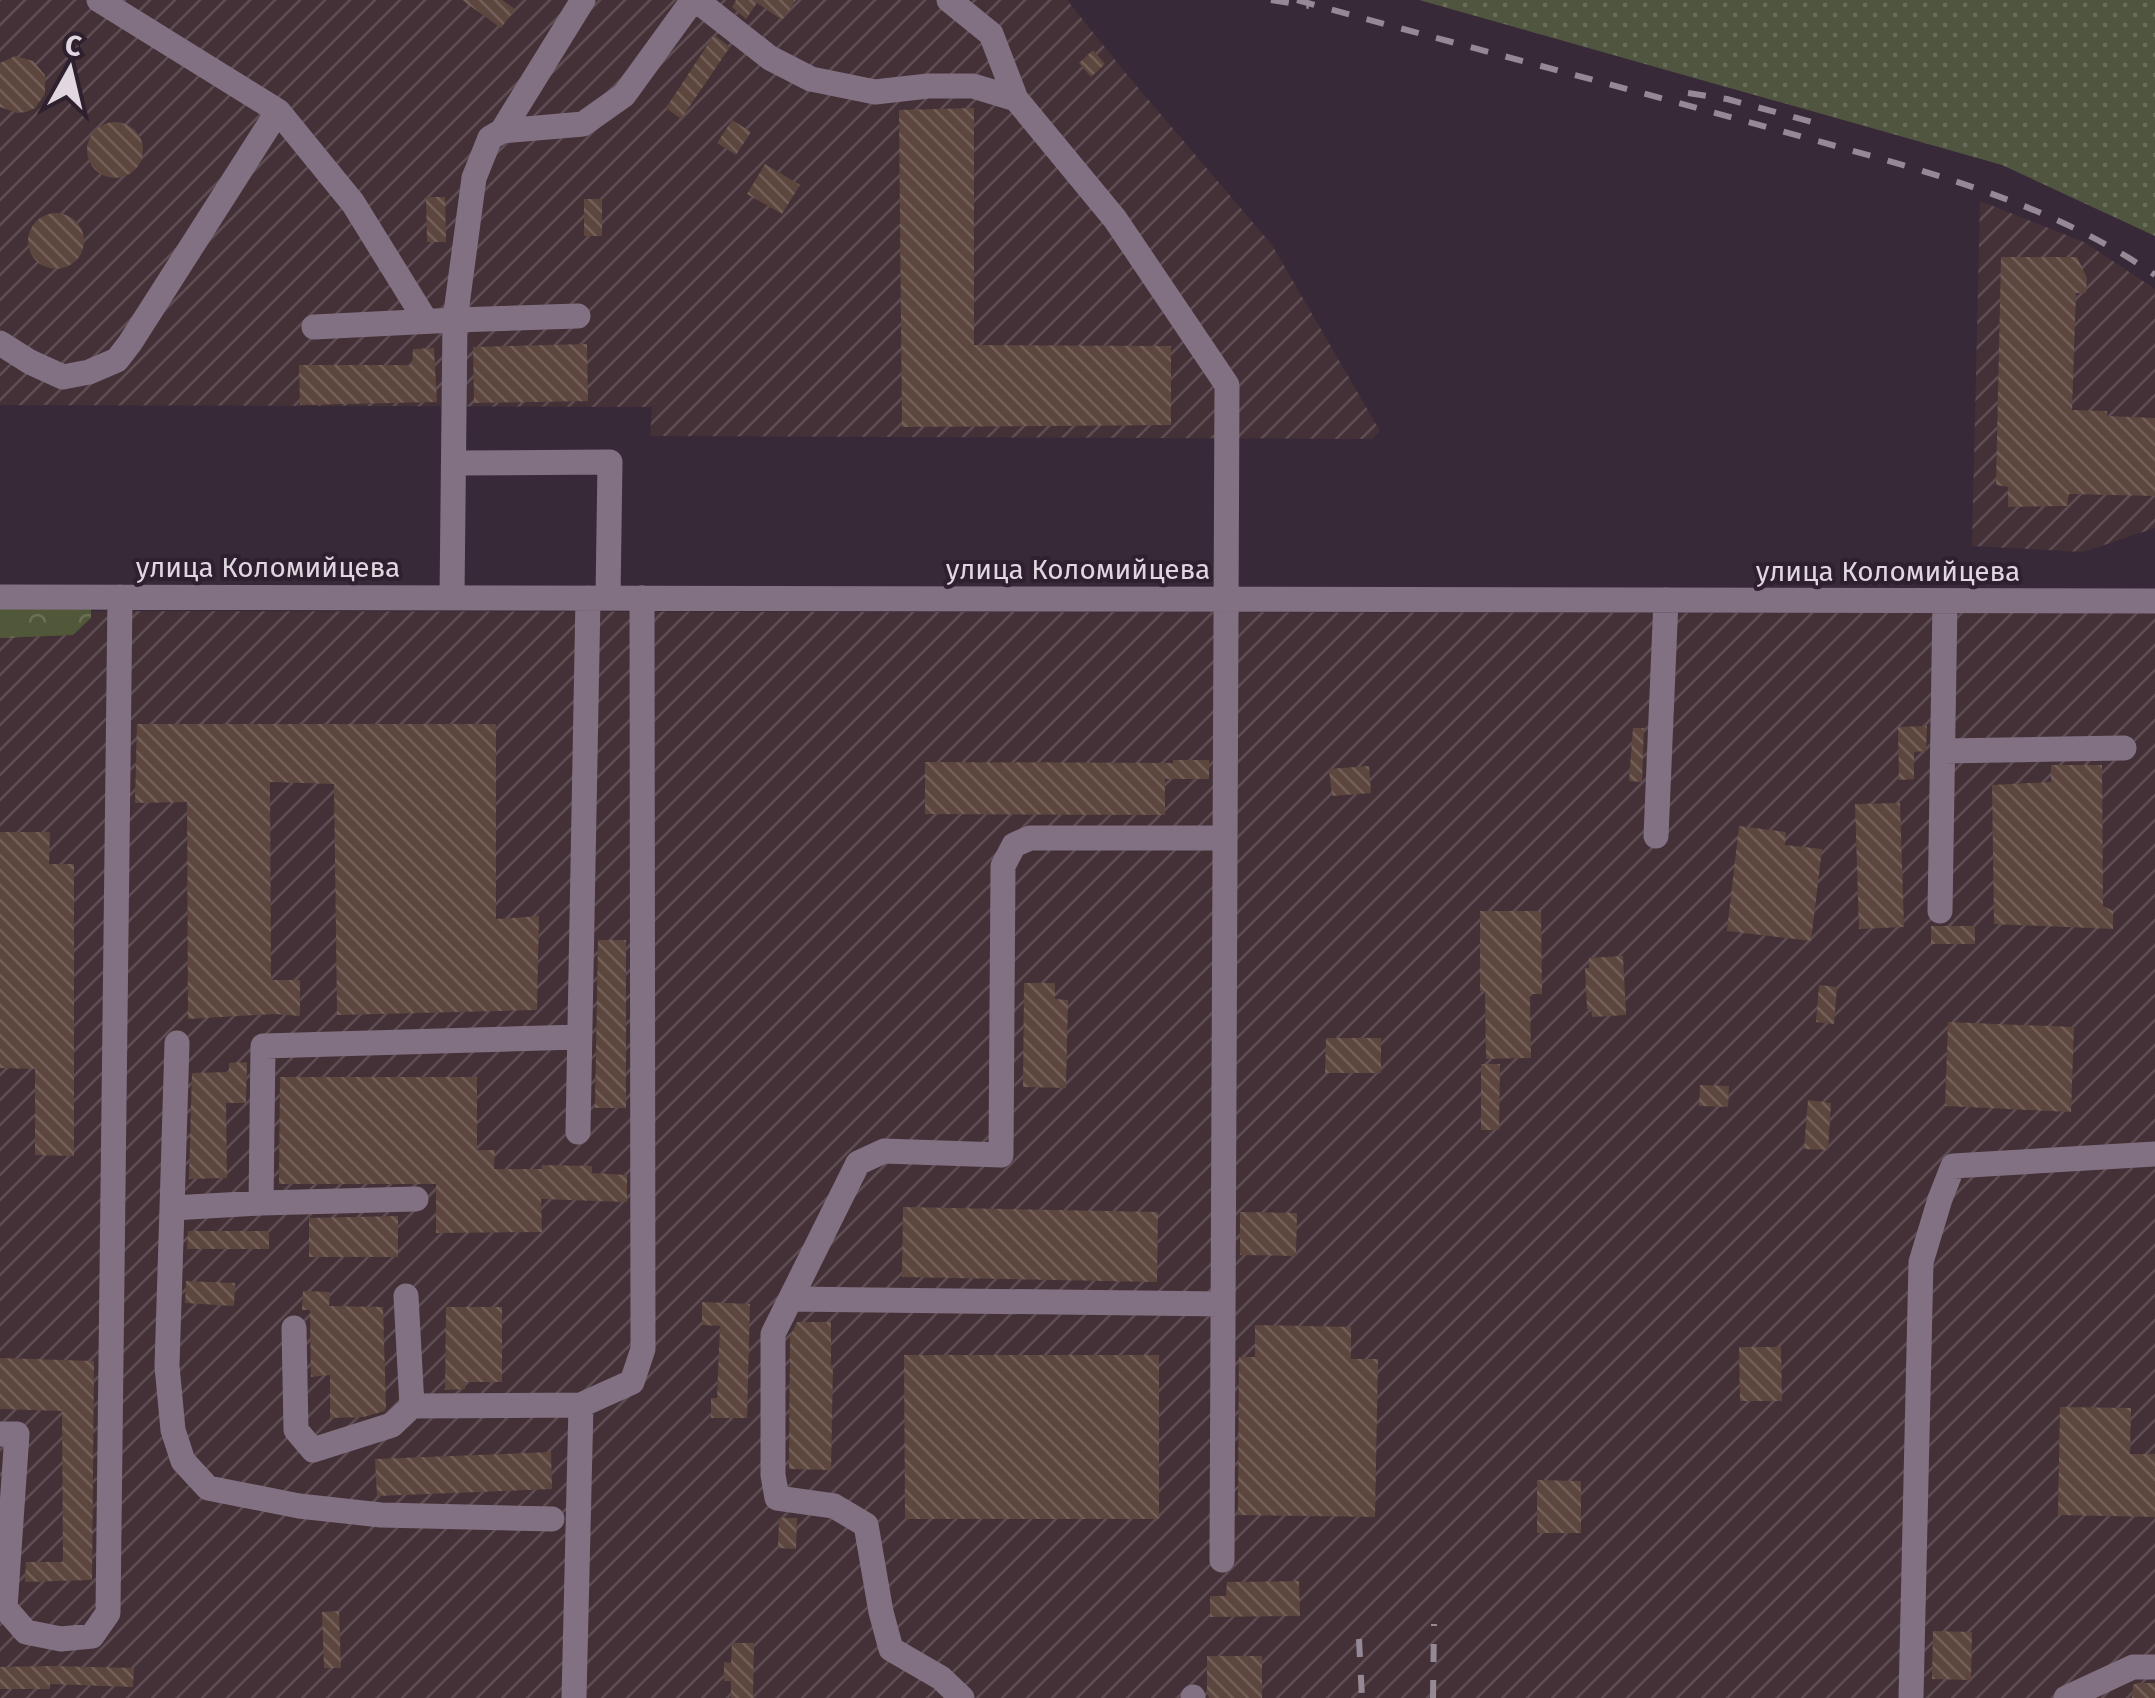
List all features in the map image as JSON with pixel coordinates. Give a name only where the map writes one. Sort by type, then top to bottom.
[{"type":"street","points":[[99,0],[278,111],[352,203],[426,321]]},
{"type":"street","points":[[502,131],[583,0]]},
{"type":"street","points":[[452,598],[455,320],[474,178],[490,138],[502,131],[583,124],[624,96],[694,0],[770,58],[811,79],[875,92],[972,86],[1016,100]]},
{"type":"street","points":[[949,0],[991,34],[1016,100],[1115,220],[1227,385],[1222,1560]]},
{"type":"street","points":[[0,343],[62,376],[89,372],[117,360],[278,111]]},
{"type":"street","points":[[314,326],[578,316]]},
{"type":"street","points":[[454,463],[610,462],[598,598],[578,1132]]},
{"type":"street","name":"улица Коломийцева","points":[[0,596],[2155,601]]},
{"type":"street","points":[[0,1434],[17,1434],[5,1608],[26,1632],[61,1639],[92,1636],[108,1613],[120,597]]},
{"type":"street","points":[[294,1328],[296,1430],[313,1450],[392,1425],[412,1406],[581,1406],[632,1382],[643,1350],[642,598]]},
{"type":"street","points":[[1656,836],[1666,600]]},
{"type":"street","points":[[1940,910],[1945,601]]},
{"type":"street","points":[[1943,751],[2124,748]]},
{"type":"street","points":[[962,1698],[941,1678],[891,1649],[866,1526],[834,1506],[777,1498],[773,1474],[773,1334],[858,1163],[884,1151],[1001,1155],[1003,866],[1014,845],[1030,838],[1226,838]]},
{"type":"street","points":[[261,1204],[263,1046],[580,1037]]},
{"type":"street","points":[[177,1043],[167,1366],[174,1430],[183,1461],[208,1488],[299,1506],[381,1516],[552,1519]]},
{"type":"street","points":[[1911,1698],[1922,1262],[1953,1166],[2155,1154]]},
{"type":"street","points":[[172,1208],[416,1199]]},
{"type":"street","points":[[406,1296],[412,1406]]},
{"type":"street","points":[[791,1300],[1223,1304]]},
{"type":"street","points":[[574,1698],[581,1406]]},
{"type":"street","points":[[2066,1698],[2133,1667],[2155,1666]]},
{"type":"shaded area","points":[[0,0],[1067,0],[1272,245],[1380,431],[1372,439],[650,436],[652,407],[0,405]]},
{"type":"shaded area","points":[[1980,201],[2084,242],[2155,289],[2155,528],[2083,552],[1972,546]]},
{"type":"shaded area","points":[[0,611],[2155,613],[2155,1698],[0,1698]]},
{"type":"green space","points":[[1419,0],[2155,0],[2155,236],[2002,165]]},
{"type":"green space","points":[[0,608],[91,609],[91,618],[73,635],[0,638]]},
{"type":"building","points":[[462,0],[502,0],[515,9],[501,28]]},
{"type":"building","points":[[736,0],[796,0],[782,20],[757,3],[746,19],[732,7]]},
{"type":"building","points":[[714,35],[730,47],[681,119],[666,108]]},
{"type":"building","points":[[1093,50],[1105,64],[1091,77],[1079,63]]},
{"type":"building","points":[[15,56],[33,61],[45,75],[45,94],[35,108],[26,112],[0,107],[0,63]]},
{"type":"building","points":[[974,108],[974,345],[1171,346],[1171,425],[902,427],[899,110]]},
{"type":"building","points":[[732,120],[751,132],[736,155],[717,143]]},
{"type":"building","points":[[115,122],[135,130],[143,150],[135,170],[115,178],[95,170],[87,150],[95,130]]},
{"type":"building","points":[[765,164],[800,185],[782,214],[747,194]]},
{"type":"building","points":[[426,197],[445,197],[446,242],[427,242]]},
{"type":"building","points":[[584,199],[602,199],[602,236],[584,236]]},
{"type":"building","points":[[56,213],[76,221],[84,241],[76,261],[56,269],[36,261],[28,241],[36,221]]},
{"type":"building","points":[[2001,257],[2077,257],[2087,278],[2086,293],[2076,293],[2072,410],[2155,418],[2155,496],[2069,494],[2067,506],[2008,507],[2008,487],[1996,485]]},
{"type":"building","points":[[587,344],[588,401],[474,403],[473,347]]},
{"type":"building","points":[[434,348],[437,402],[300,405],[299,365],[412,365],[413,349]]},
{"type":"building","points":[[137,724],[496,724],[496,919],[539,916],[537,1010],[337,1015],[334,784],[270,782],[271,980],[300,980],[300,1016],[188,1019],[187,802],[135,803]]},
{"type":"building","points":[[1927,726],[1926,751],[1914,752],[1914,779],[1899,780],[1898,727]]},
{"type":"building","points":[[1633,728],[1644,728],[1642,782],[1629,781]]},
{"type":"building","points":[[1209,760],[1209,779],[1165,779],[1165,815],[925,814],[925,762]]},
{"type":"building","points":[[2051,765],[2102,765],[2103,906],[2113,911],[2113,929],[1994,924],[1992,785],[2051,782]]},
{"type":"building","points":[[1369,766],[1371,793],[1332,796],[1329,769]]},
{"type":"building","points":[[1900,803],[1904,927],[1859,929],[1855,804]]},
{"type":"building","points":[[1739,826],[1786,832],[1785,845],[1822,849],[1811,941],[1727,931]]},
{"type":"building","points":[[0,832],[50,832],[49,864],[74,864],[74,1156],[35,1155],[35,1069],[0,1068]]},
{"type":"building","points":[[1480,911],[1541,911],[1542,994],[1530,994],[1531,1058],[1486,1059],[1485,992],[1480,991]]},
{"type":"building","points":[[1931,926],[1975,926],[1975,944],[1931,944]]},
{"type":"building","points":[[598,940],[626,940],[626,1108],[595,1108]]},
{"type":"building","points":[[1623,956],[1626,1015],[1592,1017],[1591,1009],[1587,1009],[1585,968],[1589,968],[1589,958]]},
{"type":"building","points":[[1024,983],[1055,983],[1055,999],[1068,1000],[1066,1088],[1023,1087]]},
{"type":"building","points":[[1819,985],[1837,987],[1834,1024],[1816,1022]]},
{"type":"building","points":[[1948,1022],[2074,1027],[2071,1112],[1945,1106]]},
{"type":"building","points":[[1326,1038],[1381,1038],[1381,1073],[1325,1073]]},
{"type":"building","points":[[247,1062],[246,1103],[226,1103],[227,1178],[189,1179],[192,1073],[229,1072],[229,1063]]},
{"type":"building","points":[[1481,1064],[1500,1064],[1499,1130],[1481,1130]]},
{"type":"building","points":[[280,1077],[477,1077],[477,1150],[495,1150],[494,1169],[592,1166],[592,1173],[627,1175],[627,1202],[541,1199],[542,1232],[436,1233],[436,1184],[279,1184]]},
{"type":"building","points":[[1700,1085],[1729,1086],[1728,1107],[1699,1106]]},
{"type":"building","points":[[1808,1100],[1831,1103],[1828,1150],[1804,1149]]},
{"type":"building","points":[[903,1207],[1158,1212],[1157,1282],[902,1277]]},
{"type":"building","points":[[1240,1212],[1297,1213],[1296,1256],[1240,1255]]},
{"type":"building","points":[[398,1216],[398,1257],[309,1257],[309,1218]]},
{"type":"building","points":[[188,1231],[269,1231],[269,1249],[187,1249]]},
{"type":"building","points":[[186,1281],[235,1283],[234,1306],[185,1303]]},
{"type":"building","points":[[303,1291],[330,1292],[329,1306],[383,1307],[384,1411],[364,1417],[330,1418],[330,1375],[311,1377],[310,1310],[302,1310]]},
{"type":"building","points":[[702,1302],[750,1304],[747,1418],[711,1418],[711,1398],[717,1398],[720,1326],[702,1325]]},
{"type":"building","points":[[446,1307],[502,1307],[502,1382],[465,1382],[465,1389],[445,1390]]},
{"type":"building","points":[[797,1322],[831,1322],[831,1470],[789,1469],[790,1337]]},
{"type":"building","points":[[1255,1325],[1351,1327],[1351,1359],[1378,1359],[1375,1517],[1238,1515],[1239,1357],[1255,1357]]},
{"type":"building","points":[[1739,1347],[1781,1347],[1782,1401],[1740,1401]]},
{"type":"building","points":[[904,1355],[1159,1355],[1159,1519],[905,1519]]},
{"type":"building","points":[[0,1358],[94,1361],[92,1580],[25,1582],[26,1562],[63,1562],[62,1411],[0,1409]]},
{"type":"building","points":[[2060,1407],[2131,1408],[2130,1454],[2155,1454],[2155,1517],[2058,1515]]},
{"type":"building","points":[[551,1452],[552,1489],[377,1496],[375,1459]]},
{"type":"building","points":[[1537,1480],[1581,1481],[1581,1533],[1537,1533]]},
{"type":"building","points":[[779,1518],[797,1518],[796,1549],[778,1548]]},
{"type":"building","points":[[1299,1581],[1300,1616],[1210,1617],[1210,1596],[1226,1596],[1227,1582]]},
{"type":"building","points":[[339,1611],[341,1668],[324,1668],[322,1612]]},
{"type":"building","points":[[1933,1631],[1972,1632],[1971,1680],[1932,1679]]},
{"type":"building","points":[[732,1643],[754,1643],[753,1698],[731,1698],[731,1681],[724,1681],[724,1662],[731,1663]]},
{"type":"building","points":[[1207,1656],[1262,1656],[1262,1698],[1209,1698]]},
{"type":"building","points":[[0,1667],[134,1668],[133,1687],[50,1684],[50,1689],[0,1689]]},
{"type":"building","points":[[2155,1683],[2155,1698],[2132,1698],[2133,1685]]},
{"type":"railway","points":[[1271,0],[1309,6]]},
{"type":"railway","points":[[1297,0],[1922,171],[2020,204],[2112,248],[2155,275]]},
{"type":"railway","points":[[1688,93],[1727,99],[1812,122]]},
{"type":"railway","points":[[1433,1698],[1434,1624]]},
{"type":"railway","points":[[1359,1639],[1362,1698]]}]
